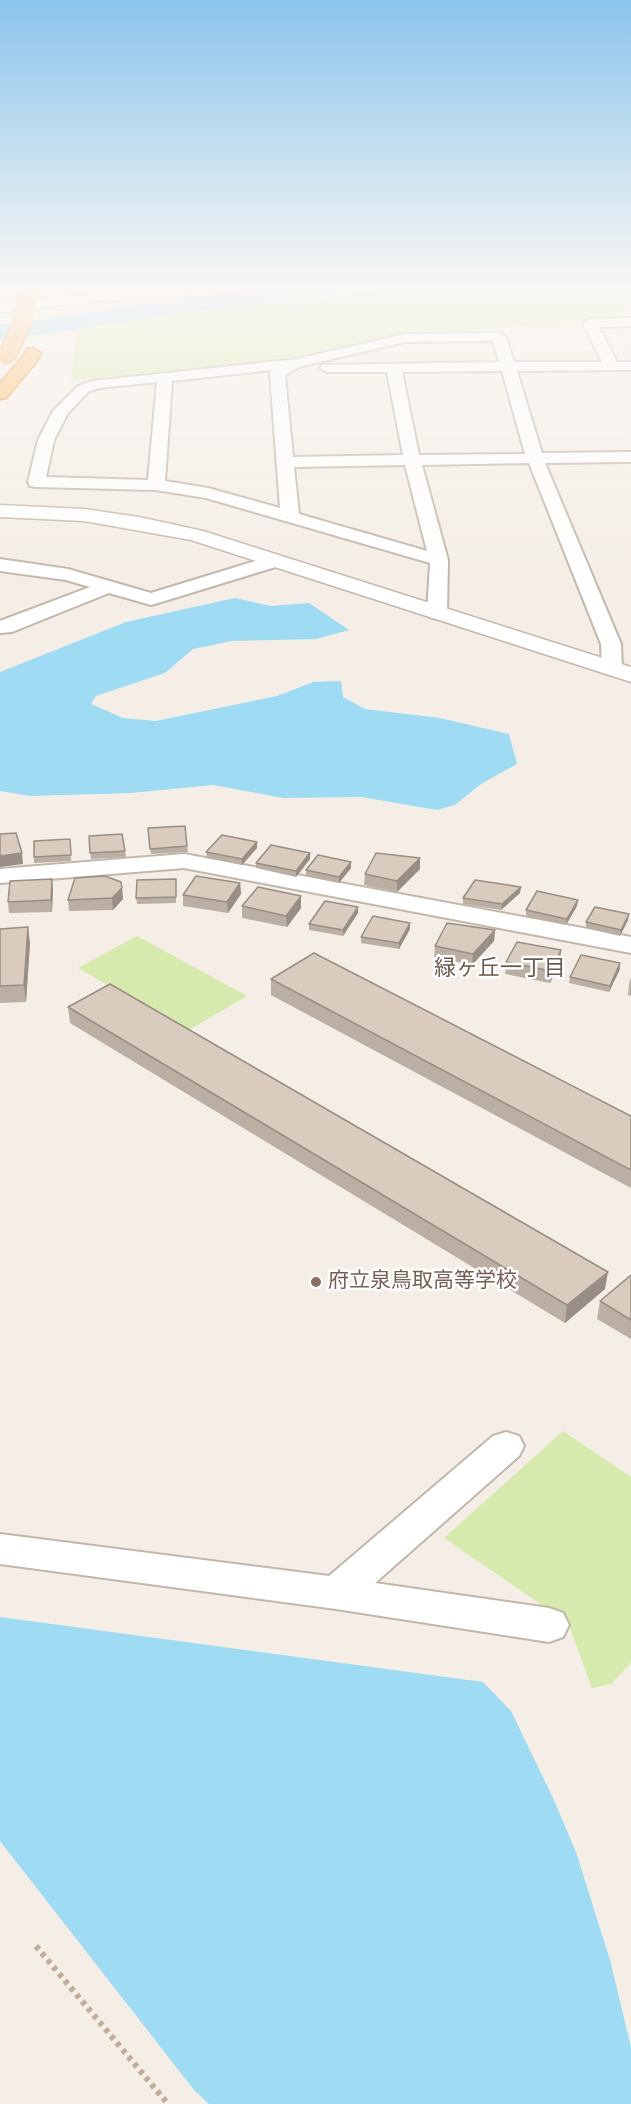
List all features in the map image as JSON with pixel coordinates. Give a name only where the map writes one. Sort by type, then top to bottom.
[{"type":"street","points":[[91,386],[83,389],[61,411],[46,440],[36,482],[156,485],[208,493],[439,560]]},
{"type":"street","points":[[156,485],[164,386]]},
{"type":"street","points":[[278,386],[287,462],[290,517]]},
{"type":"street","points":[[398,386],[412,460],[439,560],[437,613]]},
{"type":"street","points":[[515,386],[536,459],[622,672]]},
{"type":"street","points":[[287,462],[631,457]]},
{"type":"street","points":[[0,511],[84,514],[196,535],[622,672]]},
{"type":"street","points":[[0,565],[68,575],[151,598],[275,561]]},
{"type":"street","points":[[0,627],[5,628],[107,587]]},
{"type":"street","points":[[0,876],[184,861],[631,945]]},
{"type":"street","points":[[336,1593],[507,1446]]},
{"type":"street","points":[[0,1549],[336,1593],[549,1625]]},
{"type":"path","points":[[36,1946],[168,2104]]},
{"type":"green space","points":[[137,936],[247,996],[187,1031],[78,968]]},
{"type":"green space","points":[[563,1431],[631,1477],[631,1663],[611,1684],[592,1688],[568,1623],[444,1538]]},
{"type":"water","points":[[235,598],[271,606],[309,603],[349,630],[316,639],[232,641],[193,649],[165,673],[96,696],[91,704],[123,718],[156,721],[277,696],[313,682],[341,681],[343,697],[365,709],[440,718],[509,734],[517,764],[481,784],[455,805],[437,810],[361,797],[283,798],[213,785],[131,793],[30,796],[0,791],[0,672],[126,622]]},
{"type":"water","points":[[0,1617],[483,1682],[511,1711],[576,1852],[610,1960],[631,2047],[631,2104],[209,2104],[194,2090],[0,1841]]},
{"type":"building","points":[[185,826],[187,846],[150,849],[148,828]]},
{"type":"building","points":[[16,833],[22,853],[0,856],[0,834]]},
{"type":"building","points":[[122,834],[125,851],[90,853],[89,836]]},
{"type":"building","points":[[222,835],[257,842],[242,859],[206,852]]},
{"type":"building","points":[[70,839],[71,855],[34,857],[34,841]]},
{"type":"building","points":[[271,845],[310,853],[296,871],[256,863]]},
{"type":"building","points":[[376,853],[420,858],[397,881],[365,874]]},
{"type":"building","points":[[318,855],[351,862],[339,877],[306,870]]},
{"type":"building","points":[[105,876],[121,882],[122,888],[112,898],[68,900],[75,878]]},
{"type":"building","points":[[196,876],[240,883],[227,902],[183,895]]},
{"type":"building","points":[[52,879],[51,900],[8,902],[10,881]]},
{"type":"building","points":[[176,879],[176,897],[136,898],[137,880]]},
{"type":"building","points":[[475,880],[521,887],[502,904],[463,898]]},
{"type":"building","points":[[258,887],[301,896],[286,916],[242,906]]},
{"type":"building","points":[[537,891],[578,900],[567,919],[526,910]]},
{"type":"building","points":[[325,901],[358,907],[343,930],[309,924]]},
{"type":"building","points":[[595,907],[629,914],[621,930],[586,922]]},
{"type":"building","points":[[373,916],[410,923],[399,943],[361,937]]},
{"type":"building","points":[[447,923],[495,930],[473,954],[435,946]]},
{"type":"building","points":[[28,927],[24,985],[0,986],[0,929]]},
{"type":"building","points":[[517,942],[561,950],[551,971],[506,962]]},
{"type":"building","points":[[314,953],[631,1116],[631,1170],[271,979]]},
{"type":"building","points":[[581,955],[620,963],[610,986],[570,977]]},
{"type":"building","points":[[110,984],[608,1272],[567,1305],[68,1007]]},
{"type":"building","points":[[631,1275],[631,1320],[600,1301]]},
{"type":"place","name":"府立泉鳥取高等学校","points":[[316,1282]]},
{"type":"district","name":"緑ヶ丘一丁目","points":[[500,970]]}]
